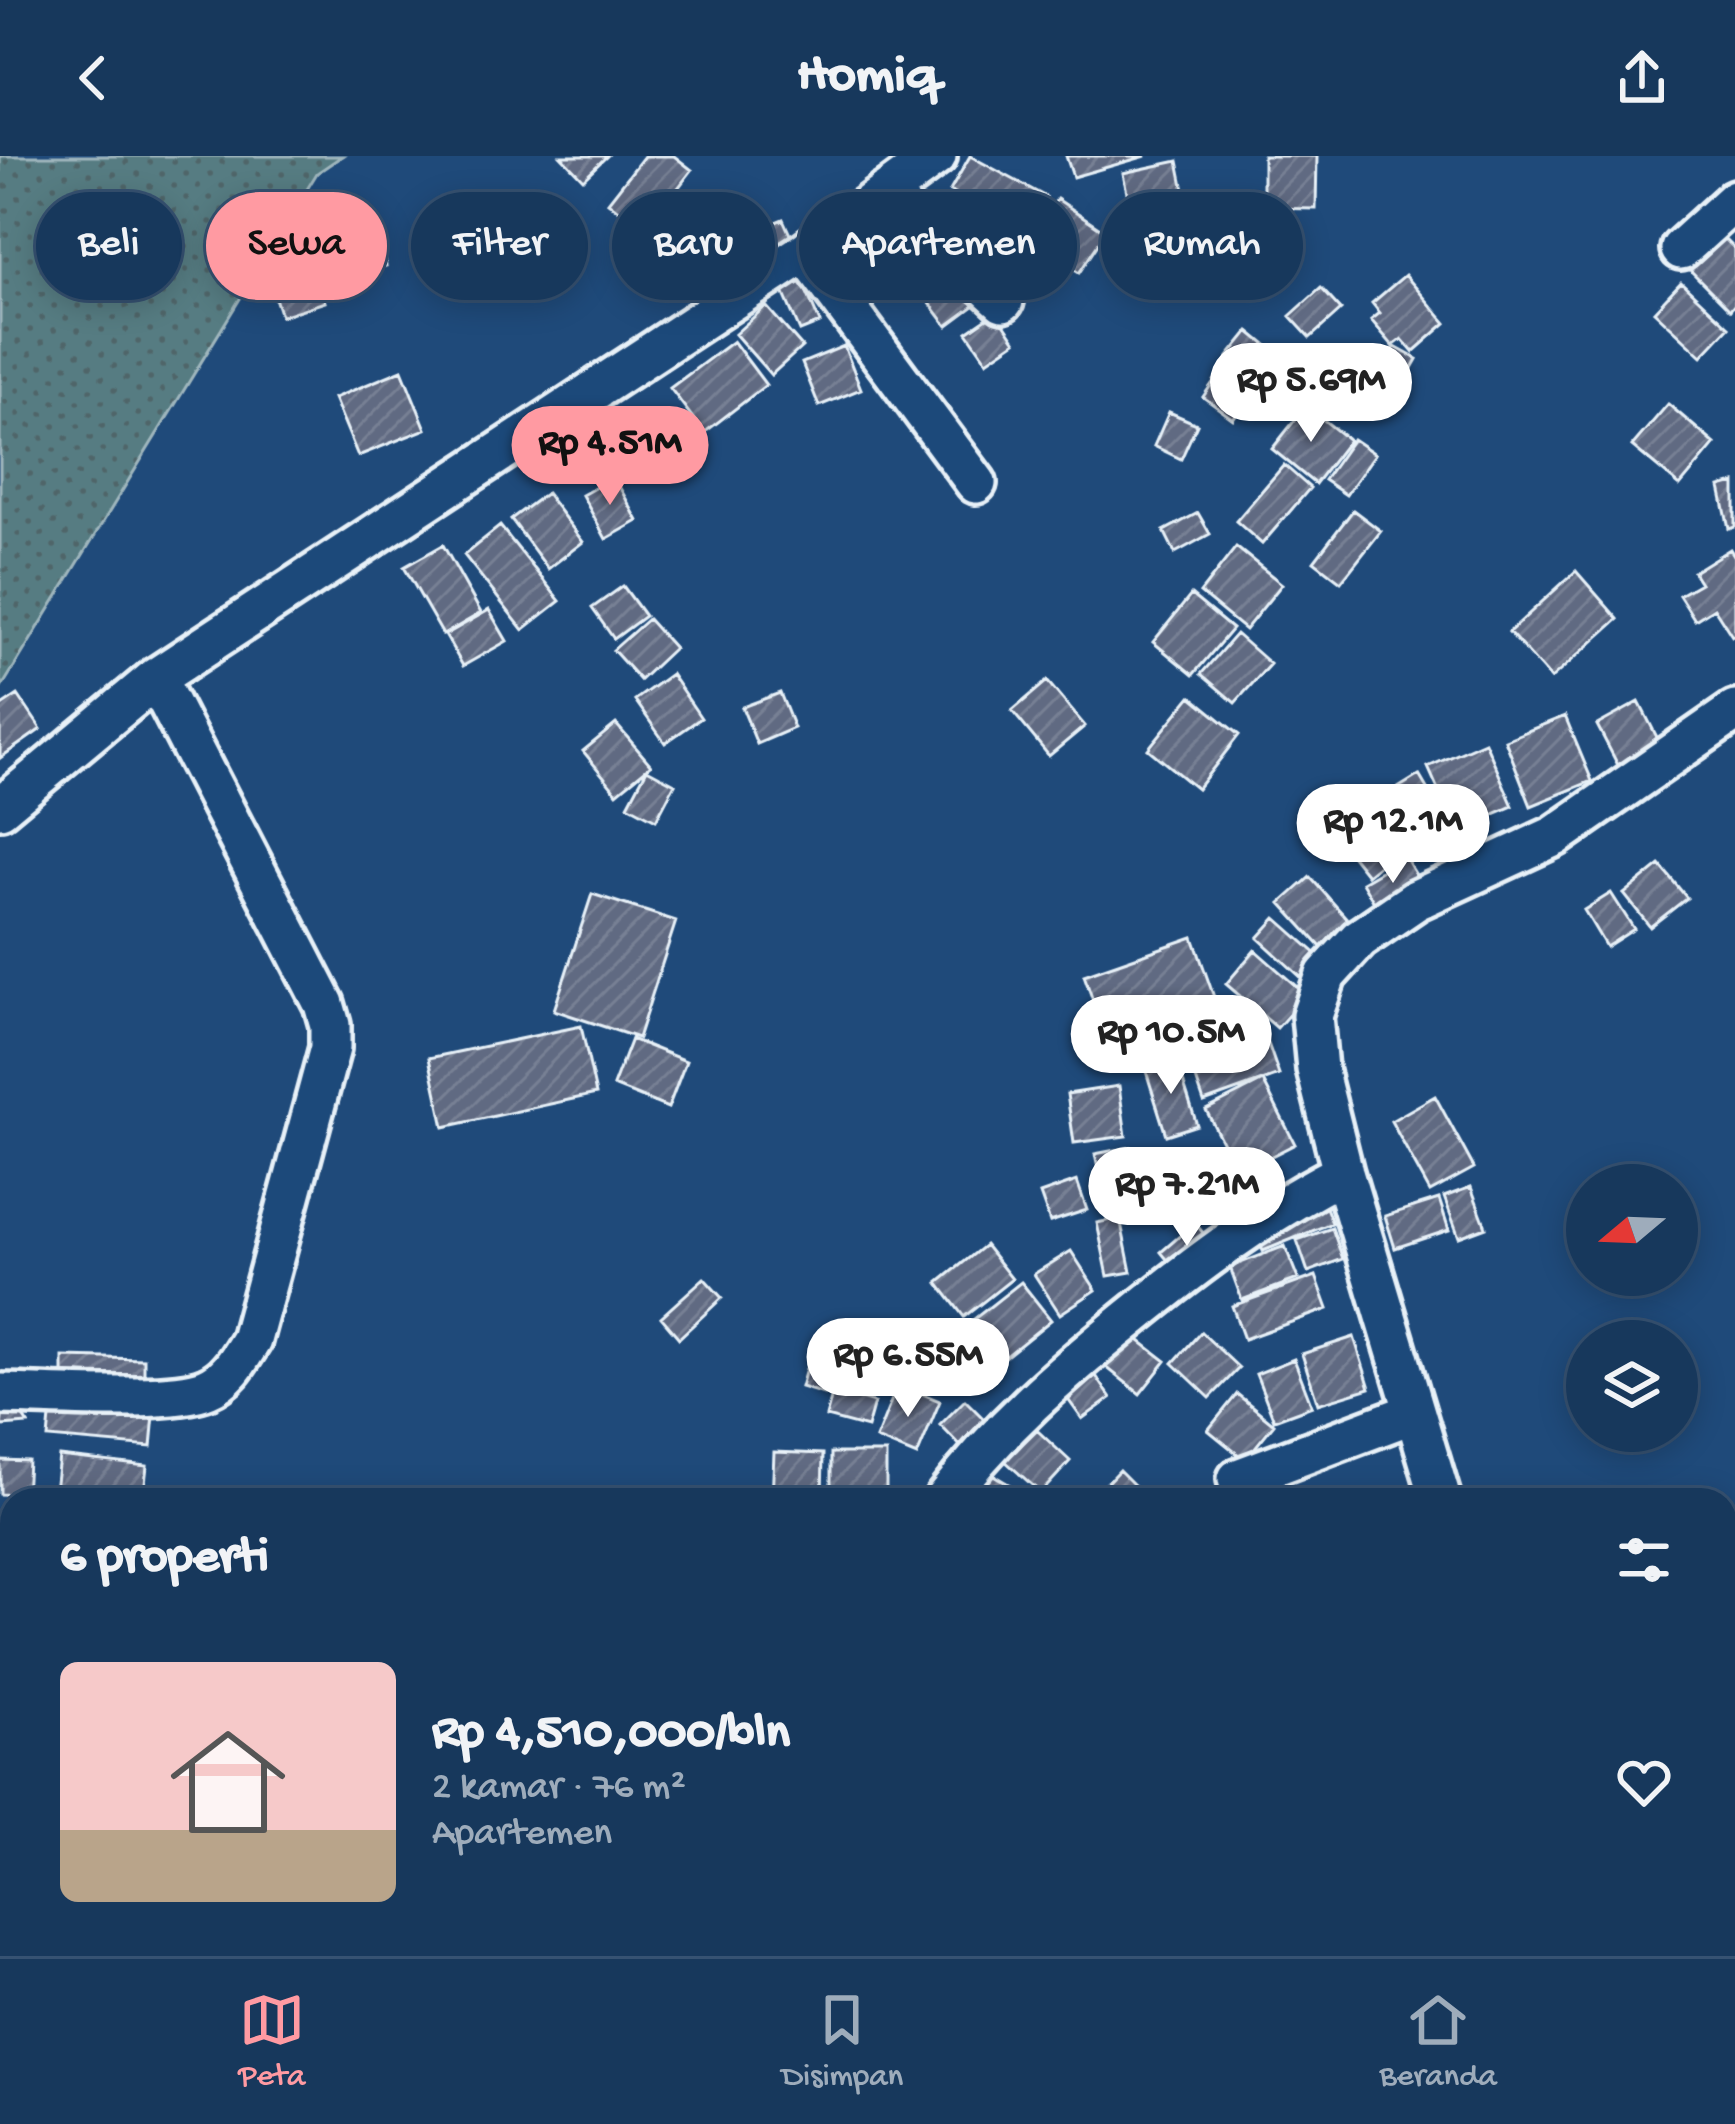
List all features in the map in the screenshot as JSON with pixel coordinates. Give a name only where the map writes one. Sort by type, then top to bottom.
[{"type":"street","points":[[886,192],[936,156]]},
{"type":"street","points":[[1681,249],[1735,200]]},
{"type":"street","points":[[0,808],[156,678],[799,256]]},
{"type":"street","points":[[841,300],[976,483]]},
{"type":"street","points":[[0,1394],[176,1395],[207,1388],[232,1371],[251,1340],[330,1048],[330,1025],[323,1004],[156,678]]},
{"type":"street","points":[[1437,1488],[1343,1173],[1317,1069],[1312,1016],[1326,975],[1359,939],[1416,900],[1555,836],[1735,711]]},
{"type":"street","points":[[954,1488],[1007,1427],[1067,1369],[1247,1226],[1343,1173]]},
{"type":"street","points":[[1238,1478],[1413,1413]]},
{"type":"green space","points":[[0,156],[342,156],[317,173],[305,192],[206,192],[206,300],[239,300],[0,690]]},
{"type":"building","points":[[561,156],[607,156],[583,179]]},
{"type":"building","points":[[644,156],[674,156],[692,170],[675,192],[616,192]]},
{"type":"building","points":[[970,156],[1037,192],[952,192]]},
{"type":"building","points":[[1066,156],[1146,156],[1073,177]]},
{"type":"building","points":[[1263,156],[1317,156],[1316,209],[1303,209],[1303,192],[1263,192]]},
{"type":"building","points":[[1178,161],[1184,192],[1127,192],[1123,173]]},
{"type":"building","points":[[1077,212],[1101,229],[1101,240],[1079,273]]},
{"type":"building","points":[[783,219],[796,248],[775,258],[775,222]]},
{"type":"building","points":[[1721,235],[1735,249],[1735,304],[1730,310],[1688,268]]},
{"type":"building","points":[[1405,275],[1446,323],[1413,352],[1402,339],[1393,346],[1371,320],[1380,313],[1372,303]]},
{"type":"building","points":[[799,280],[799,300],[810,300],[820,323],[800,331],[781,287]]},
{"type":"building","points":[[1681,282],[1729,327],[1702,356],[1654,311]]},
{"type":"building","points":[[1321,288],[1341,310],[1310,338],[1290,316]]},
{"type":"building","points":[[276,300],[324,300],[325,302],[281,316]]},
{"type":"building","points":[[928,300],[976,300],[978,303],[947,326]]},
{"type":"building","points":[[766,306],[802,347],[771,375],[735,334]]},
{"type":"building","points":[[996,312],[1016,341],[987,361],[967,332]]},
{"type":"building","points":[[1249,331],[1282,358],[1262,384],[1228,357]]},
{"type":"building","points":[[733,341],[766,385],[704,433],[670,388]]},
{"type":"building","points":[[844,346],[861,389],[819,406],[802,363]]},
{"type":"building","points":[[1395,347],[1417,359],[1401,388],[1379,375]]},
{"type":"building","points":[[1223,368],[1253,390],[1233,419],[1203,397]]},
{"type":"building","points":[[402,370],[426,429],[358,456],[334,398]]},
{"type":"building","points":[[1668,404],[1715,444],[1680,486],[1632,446]]},
{"type":"building","points":[[1306,406],[1349,440],[1315,484],[1272,449]]},
{"type":"building","points":[[1169,412],[1197,424],[1181,459],[1154,446]]},
{"type":"building","points":[[671,415],[700,454],[666,478],[637,439]]},
{"type":"building","points":[[1353,439],[1375,454],[1346,495],[1324,480]]},
{"type":"building","points":[[1284,465],[1310,488],[1262,544],[1236,521]]},
{"type":"building","points":[[614,477],[638,521],[606,539],[582,495]]},
{"type":"building","points":[[1735,483],[1735,527],[1729,529],[1720,487]]},
{"type":"building","points":[[546,493],[583,542],[548,569],[511,519]]},
{"type":"building","points":[[1353,510],[1381,531],[1341,582],[1314,561]]},
{"type":"building","points":[[1198,513],[1210,534],[1175,553],[1164,531]]},
{"type":"building","points":[[500,526],[560,601],[523,630],[464,555]]},
{"type":"building","points":[[443,545],[481,613],[443,635],[404,567]]},
{"type":"building","points":[[1236,547],[1282,584],[1245,630],[1200,593]]},
{"type":"building","points":[[1730,549],[1735,557],[1732,636],[1714,608],[1695,620],[1679,595],[1700,583],[1693,572]]},
{"type":"building","points":[[1576,571],[1618,619],[1551,679],[1509,632]]},
{"type":"building","points":[[623,586],[645,616],[614,639],[592,608]]},
{"type":"building","points":[[1191,595],[1232,629],[1193,675],[1153,642]]},
{"type":"building","points":[[489,610],[507,641],[463,666],[445,635]]},
{"type":"building","points":[[648,619],[674,648],[640,680],[613,650]]},
{"type":"building","points":[[1236,634],[1270,664],[1235,703],[1201,674]]},
{"type":"building","points":[[671,674],[701,718],[665,743],[635,700]]},
{"type":"building","points":[[1047,681],[1085,726],[1049,756],[1012,711]]},
{"type":"building","points":[[780,693],[794,728],[757,744],[742,707]]},
{"type":"building","points":[[18,695],[41,729],[0,758],[0,707]]},
{"type":"building","points":[[1191,696],[1239,735],[1197,789],[1148,749]]},
{"type":"building","points":[[1639,702],[1662,747],[1620,769],[1597,725]]},
{"type":"building","points":[[1565,716],[1592,781],[1531,806],[1505,740]]},
{"type":"building","points":[[616,724],[651,765],[617,793],[583,751]]},
{"type":"building","points":[[1485,742],[1513,806],[1456,830],[1428,767]]},
{"type":"building","points":[[647,769],[675,784],[656,820],[628,805]]},
{"type":"building","points":[[1419,775],[1443,816],[1406,838],[1382,798]]},
{"type":"building","points":[[1367,803],[1402,846],[1367,875],[1332,831]]},
{"type":"building","points":[[1405,857],[1425,890],[1382,916],[1362,882]]},
{"type":"building","points":[[1660,865],[1687,898],[1650,927],[1624,894]]},
{"type":"building","points":[[1310,877],[1350,922],[1322,948],[1281,903]]},
{"type":"building","points":[[1611,893],[1634,929],[1606,947],[1584,910]]},
{"type":"building","points":[[592,894],[676,921],[638,1038],[554,1010]]},
{"type":"building","points":[[1276,918],[1321,958],[1303,979],[1258,938]]},
{"type":"building","points":[[1193,937],[1216,1003],[1107,1041],[1084,975]]},
{"type":"building","points":[[1255,950],[1306,995],[1277,1028],[1226,984]]},
{"type":"building","points":[[1234,1004],[1243,1031],[1182,1050],[1173,1023]]},
{"type":"building","points":[[581,1026],[596,1094],[444,1127],[429,1058]]},
{"type":"building","points":[[1264,1032],[1279,1075],[1204,1102],[1189,1058]]},
{"type":"building","points":[[631,1039],[686,1061],[668,1108],[613,1086]]},
{"type":"building","points":[[1176,1059],[1197,1125],[1166,1135],[1145,1068]]},
{"type":"building","points":[[1263,1081],[1295,1144],[1238,1173],[1206,1110]]},
{"type":"building","points":[[1119,1086],[1126,1136],[1074,1143],[1067,1094]]},
{"type":"building","points":[[1435,1096],[1474,1168],[1430,1192],[1391,1121]]},
{"type":"building","points":[[1131,1147],[1139,1186],[1103,1194],[1095,1154]]},
{"type":"building","points":[[1077,1181],[1087,1210],[1050,1222],[1040,1194]]},
{"type":"building","points":[[1471,1187],[1486,1227],[1459,1237],[1444,1197]]},
{"type":"building","points":[[1322,1197],[1332,1223],[1263,1251],[1252,1225]]},
{"type":"building","points":[[1439,1199],[1449,1230],[1395,1248],[1385,1216]]},
{"type":"building","points":[[1120,1218],[1131,1272],[1108,1276],[1097,1223]]},
{"type":"building","points":[[1195,1223],[1213,1245],[1179,1274],[1161,1252]]},
{"type":"building","points":[[1332,1228],[1343,1259],[1308,1272],[1297,1240]]},
{"type":"building","points":[[985,1245],[1012,1279],[964,1317],[938,1283]]},
{"type":"building","points":[[1285,1246],[1298,1279],[1242,1300],[1230,1267]]},
{"type":"building","points":[[1071,1251],[1096,1290],[1060,1314],[1034,1274]]},
{"type":"building","points":[[1316,1276],[1328,1309],[1244,1339],[1232,1306]]},
{"type":"building","points":[[704,1278],[722,1298],[679,1338],[661,1317]]},
{"type":"building","points":[[1021,1282],[1051,1320],[999,1362],[969,1323]]},
{"type":"building","points":[[941,1326],[966,1358],[932,1384],[907,1353]]},
{"type":"building","points":[[1201,1332],[1239,1368],[1210,1398],[1173,1363]]},
{"type":"building","points":[[1131,1334],[1166,1361],[1140,1394],[1106,1367]]},
{"type":"building","points":[[1354,1337],[1370,1388],[1318,1404],[1302,1354]]},
{"type":"building","points":[[875,1353],[893,1358],[883,1396],[865,1391]]},
{"type":"building","points":[[63,1357],[144,1359],[144,1387],[63,1385]]},
{"type":"building","points":[[809,1358],[832,1365],[824,1394],[801,1387]]},
{"type":"building","points":[[1294,1359],[1312,1406],[1274,1420],[1256,1374]]},
{"type":"building","points":[[837,1364],[868,1374],[862,1395],[831,1386]]},
{"type":"building","points":[[1090,1367],[1111,1398],[1082,1419],[1060,1388]]},
{"type":"building","points":[[898,1384],[940,1401],[917,1456],[876,1439]]},
{"type":"building","points":[[833,1391],[874,1403],[867,1428],[826,1417]]},
{"type":"building","points":[[1237,1394],[1274,1424],[1245,1460],[1208,1430]]},
{"type":"building","points":[[965,1400],[995,1430],[969,1455],[940,1425]]},
{"type":"building","points":[[51,1406],[154,1415],[151,1447],[48,1438]]},
{"type":"building","points":[[3,1411],[21,1414],[28,1424],[1,1426]]},
{"type":"building","points":[[1025,1419],[1070,1461],[1046,1488],[1035,1488],[995,1452]]},
{"type":"building","points":[[774,1452],[823,1454],[822,1488],[772,1488]]},
{"type":"building","points":[[831,1453],[886,1453],[886,1488],[831,1488]]},
{"type":"building","points":[[59,1456],[147,1466],[144,1488],[55,1488]]},
{"type":"building","points":[[0,1460],[28,1461],[26,1488],[0,1488]]},
{"type":"building","points":[[985,1470],[1015,1488],[974,1488]]},
{"type":"building","points":[[1119,1470],[1137,1488],[1102,1488]]}]
